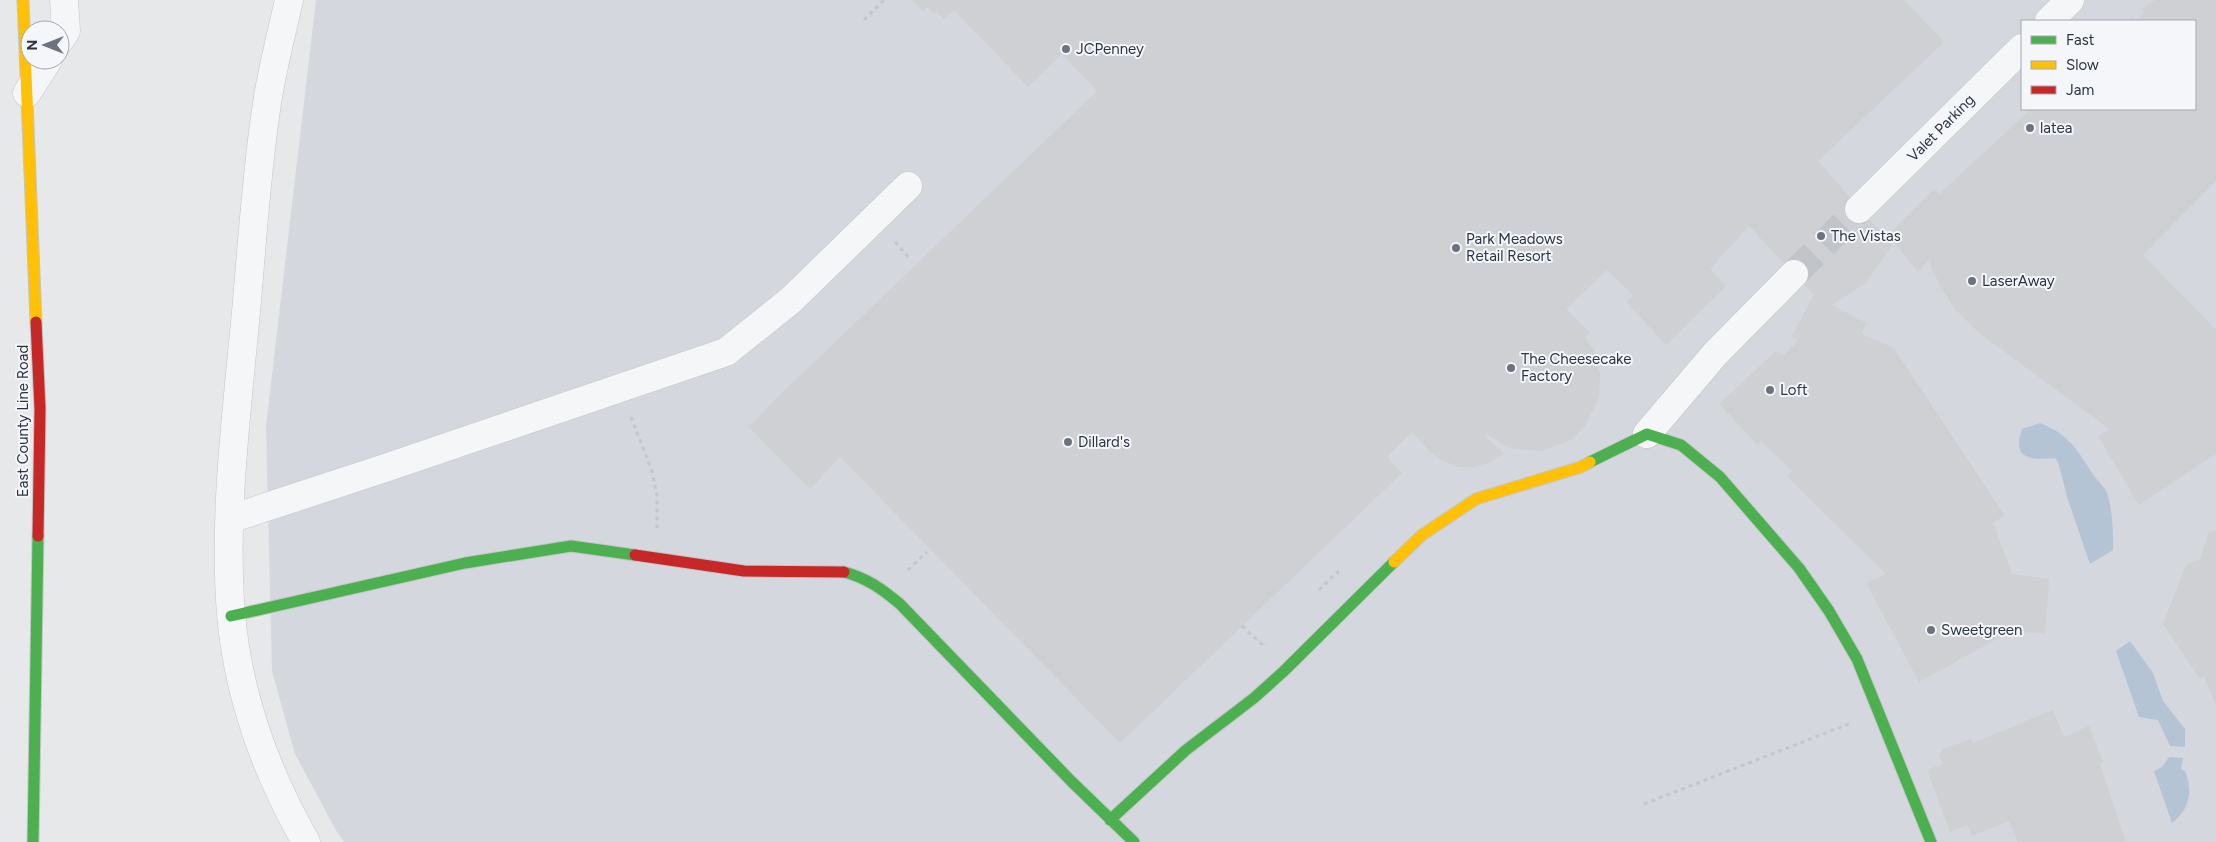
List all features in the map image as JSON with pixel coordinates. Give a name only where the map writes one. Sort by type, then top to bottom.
[{"type":"street","name":"East County Line Road","points":[[24,0],[40,409],[33,842]]},
{"type":"street","points":[[64,0],[65,20]]},
{"type":"street","points":[[289,0],[266,109],[234,444],[229,574],[231,616],[246,698],[266,763],[306,842]]},
{"type":"street","points":[[2050,20],[2070,0]]},
{"type":"street","name":"Valet Parking","points":[[1859,209],[2021,49]]},
{"type":"street","points":[[27,94],[42,70]]},
{"type":"street","points":[[230,519],[726,352],[791,300],[908,186]]},
{"type":"street","points":[[1110,820],[1186,750],[1272,682],[1422,534],[1476,499],[1581,467],[1647,434],[1715,354],[1794,274]]},
{"type":"street","points":[[1647,434],[1680,445],[1720,477],[1799,568],[1829,611],[1857,659],[1931,842]]},
{"type":"street","points":[[231,616],[465,563],[571,546],[744,571],[840,571],[859,576],[877,585],[900,604],[1110,820],[1134,842]]},
{"type":"path","points":[[864,20],[884,0]]},
{"type":"path","points":[[632,418],[652,471],[657,496],[657,558]]},
{"type":"path","points":[[1644,804],[1879,712]]},
{"type":"shaded area","name":"Park Meadows Retail Resort","points":[[316,0],[2216,0],[2216,842],[344,842],[295,754],[272,671],[266,426]]},
{"type":"water","points":[[2040,423],[2060,433],[2073,445],[2107,493],[2112,516],[2113,550],[2090,564],[2068,500],[2058,462],[2055,458],[2039,459],[2026,456],[2019,447],[2022,429]]},
{"type":"water","points":[[2130,641],[2153,673],[2163,701],[2185,729],[2185,747],[2170,746],[2158,720],[2139,717],[2116,651]]},
{"type":"water","points":[[2169,757],[2183,758],[2181,769],[2185,771],[2189,786],[2186,806],[2172,823],[2154,771],[2162,767]]},
{"type":"building","points":[[912,0],[1904,0],[1944,42],[1818,161],[1892,245],[1866,283],[1832,305],[1866,323],[1862,334],[1894,348],[2005,516],[1993,522],[2012,574],[2049,579],[2045,634],[2011,631],[1919,682],[1866,583],[1886,574],[1787,476],[1792,471],[1761,441],[1758,445],[1719,404],[1776,351],[1784,355],[1798,340],[1791,337],[1814,295],[1749,226],[1710,269],[1726,286],[1666,345],[1626,302],[1633,295],[1607,270],[1566,309],[1590,333],[1585,337],[1595,352],[1600,374],[1599,397],[1585,426],[1571,440],[1541,451],[1509,448],[1486,434],[1484,436],[1505,454],[1475,467],[1460,467],[1443,461],[1430,452],[1412,432],[1387,457],[1402,473],[1120,743],[840,457],[810,489],[749,427],[782,393],[1097,91],[1062,54],[1028,87],[954,10],[944,19],[937,12],[934,14],[927,7],[923,11]]},
{"type":"building","points":[[2155,0],[2216,0],[2216,181],[2143,255],[2216,330],[2216,454],[2139,505],[2098,436],[2109,429],[1978,332],[1954,308],[1931,267],[1931,258],[1918,272],[1888,235],[1934,189],[1939,194],[2030,110],[2196,110],[2196,20],[2136,20],[2145,13],[2142,9]]},
{"type":"building","points":[[2216,530],[2216,705],[2204,677],[2200,679],[2163,624],[2186,565],[2200,559],[2209,532]]},
{"type":"building","points":[[2053,710],[2064,737],[2089,726],[2103,762],[2100,764],[2126,842],[2018,842],[2009,821],[1972,836],[1967,825],[1950,832],[1927,770],[1943,764],[1939,755],[1942,749],[1972,739],[1973,743]]},
{"type":"tunnel","points":[[1794,274],[1859,209]]},
{"type":"traffic: fast","points":[[1590,462],[1647,434],[1681,445],[1720,477],[1799,568],[1829,611],[1857,659],[1931,842]]},
{"type":"traffic: fast","points":[[33,842],[38,536]]},
{"type":"traffic: fast","points":[[231,616],[465,563],[571,546],[635,555]]},
{"type":"traffic: fast","points":[[1110,820],[1186,750],[1254,698],[1284,671],[1394,562]]},
{"type":"traffic: fast","points":[[844,572],[860,577],[900,604],[1071,781],[1134,842]]},
{"type":"traffic: slow","points":[[23,0],[36,322]]},
{"type":"traffic: slow","points":[[1394,562],[1422,535],[1476,499],[1581,467],[1590,462]]},
{"type":"traffic: jam","points":[[36,322],[40,409],[38,536]]},
{"type":"traffic: jam","points":[[635,555],[744,571],[844,572]]},
{"type":"place","name":"JCPenney","points":[[1066,49]]},
{"type":"place","name":"latea","points":[[2030,128]]},
{"type":"place","name":"The Vistas","points":[[1821,236]]},
{"type":"place","name":"Park Meadows Retail Resort","points":[[1456,248]]},
{"type":"place","name":"LaserAway","points":[[1972,281]]},
{"type":"place","name":"The Cheesecake Factory","points":[[1511,368]]},
{"type":"place","name":"Loft","points":[[1770,390]]},
{"type":"place","name":"Dillard's","points":[[1068,442]]},
{"type":"place","name":"Sweetgreen","points":[[1931,630]]}]
